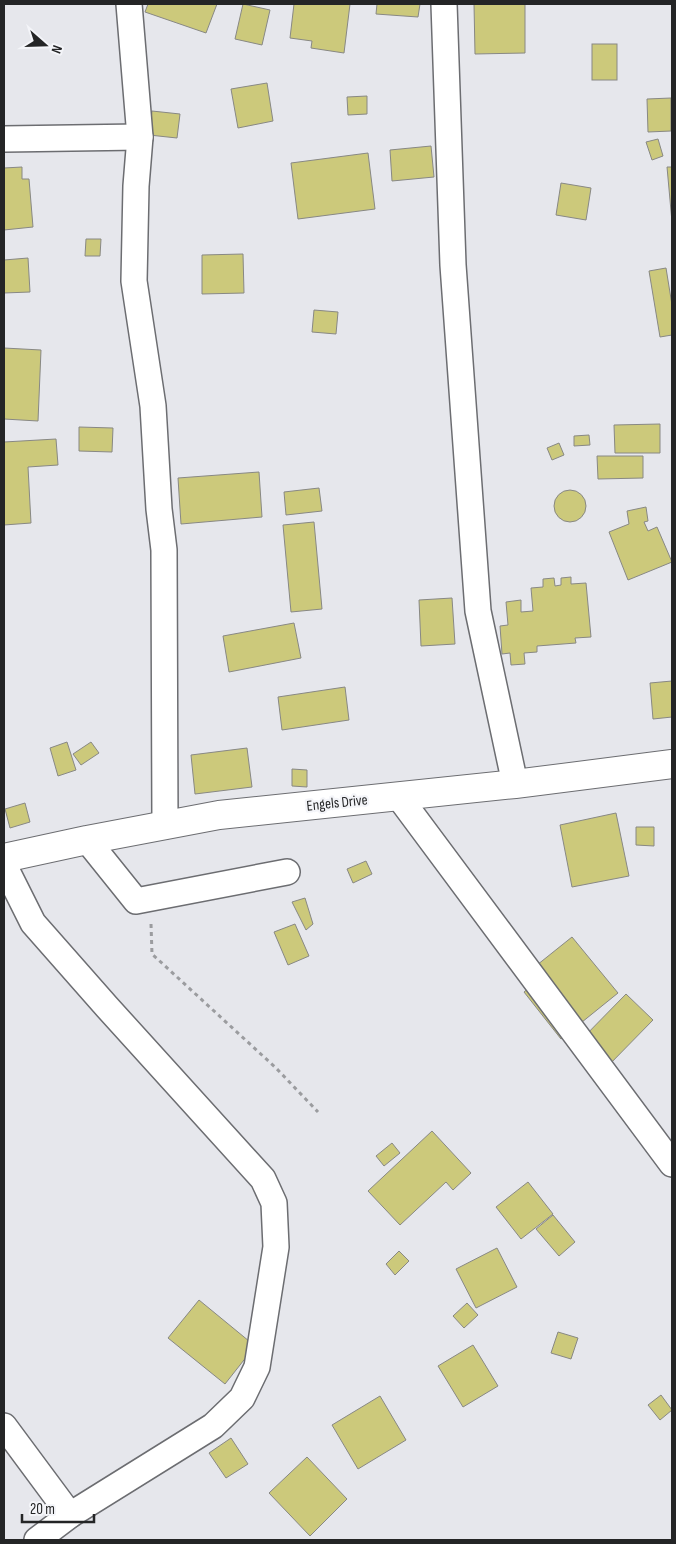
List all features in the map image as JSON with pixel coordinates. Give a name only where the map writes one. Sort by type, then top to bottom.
[{"type":"street","points":[[129,4],[140,137],[136,186],[134,281],[153,406],[159,509],[164,550],[165,826]]},
{"type":"street","points":[[444,4],[453,265],[478,611],[514,784]]},
{"type":"street","points":[[4,139],[140,137]]},
{"type":"street","name":"Engels Drive","points":[[4,858],[219,815],[514,784],[672,764]]},
{"type":"street","points":[[398,796],[672,1164]]},
{"type":"street","points":[[87,840],[136,901],[287,872]]},
{"type":"street","points":[[4,865],[33,923],[263,1179],[274,1203],[276,1247],[268,1308],[257,1367],[242,1398],[213,1426],[70,1515],[37,1540]]},
{"type":"street","points":[[4,1426],[70,1515]]},
{"type":"path","points":[[150,898],[152,954],[276,1068],[318,1112]]},
{"type":"building","points":[[148,4],[217,4],[206,33],[145,12]]},
{"type":"building","points":[[243,4],[270,10],[262,45],[235,39]]},
{"type":"building","points":[[294,4],[350,4],[344,53],[311,48],[312,41],[290,38]]},
{"type":"building","points":[[377,4],[420,4],[418,17],[376,14]]},
{"type":"building","points":[[474,4],[525,4],[525,53],[475,54]]},
{"type":"building","points":[[592,44],[617,44],[617,80],[592,80]]},
{"type":"building","points":[[267,83],[273,121],[238,128],[231,89]]},
{"type":"building","points":[[367,96],[367,114],[348,115],[347,97]]},
{"type":"building","points":[[671,98],[671,131],[648,132],[647,99]]},
{"type":"building","points":[[152,111],[180,114],[177,138],[149,135]]},
{"type":"building","points":[[658,139],[663,156],[652,160],[646,142]]},
{"type":"building","points":[[431,146],[434,177],[392,181],[390,150]]},
{"type":"building","points":[[368,153],[375,209],[298,219],[291,163]]},
{"type":"building","points":[[22,167],[22,179],[29,179],[33,227],[4,230],[4,168]]},
{"type":"building","points":[[667,167],[672,167],[672,222]]},
{"type":"building","points":[[561,183],[591,188],[586,220],[556,215]]},
{"type":"building","points":[[86,239],[101,239],[100,256],[85,256]]},
{"type":"building","points":[[243,254],[244,293],[202,294],[202,255]]},
{"type":"building","points":[[28,258],[30,292],[4,293],[4,260]]},
{"type":"building","points":[[666,268],[672,305],[672,335],[660,337],[649,271]]},
{"type":"building","points":[[314,310],[338,312],[336,334],[312,332]]},
{"type":"building","points":[[4,348],[41,350],[38,421],[4,419]]},
{"type":"building","points":[[660,424],[660,453],[615,453],[614,425]]},
{"type":"building","points":[[79,427],[113,428],[112,452],[79,451]]},
{"type":"building","points":[[589,435],[590,445],[574,446],[574,436]]},
{"type":"building","points":[[56,439],[58,465],[28,467],[31,523],[4,525],[4,442]]},
{"type":"building","points":[[559,443],[564,455],[552,460],[547,448]]},
{"type":"building","points":[[597,456],[643,456],[643,478],[598,479]]},
{"type":"building","points":[[259,472],[262,517],[181,524],[178,478]]},
{"type":"building","points":[[319,488],[322,511],[286,515],[284,492]]},
{"type":"building","points":[[570,490],[576,491],[581,495],[585,500],[585,512],[581,517],[576,521],[570,522],[564,521],[559,517],[555,512],[554,506],[555,500],[559,495],[564,491]]},
{"type":"building","points":[[646,507],[648,521],[644,522],[648,531],[657,527],[672,562],[628,580],[609,532],[629,524],[627,511]]},
{"type":"building","points":[[314,522],[322,609],[291,612],[283,525]]},
{"type":"building","points":[[571,577],[571,584],[586,583],[591,637],[575,638],[576,643],[537,646],[537,652],[524,653],[525,664],[511,665],[510,653],[502,654],[500,626],[508,625],[506,602],[521,600],[521,612],[533,611],[531,588],[543,587],[543,579],[554,578],[555,586],[561,585],[561,578]]},
{"type":"building","points":[[452,598],[455,644],[421,646],[419,600]]},
{"type":"building","points":[[294,623],[301,658],[229,672],[223,636]]},
{"type":"building","points":[[672,681],[672,717],[653,719],[650,683]]},
{"type":"building","points":[[345,687],[349,720],[282,730],[278,697]]},
{"type":"building","points":[[67,742],[76,770],[58,776],[50,748]]},
{"type":"building","points":[[91,742],[99,753],[81,765],[73,754]]},
{"type":"building","points":[[247,748],[252,787],[195,794],[191,755]]},
{"type":"building","points":[[292,769],[307,770],[307,787],[292,786]]},
{"type":"building","points":[[25,803],[30,822],[10,828],[5,809]]},
{"type":"building","points":[[616,813],[629,876],[572,887],[560,825]]},
{"type":"building","points":[[636,827],[654,827],[654,846],[636,845]]},
{"type":"building","points":[[366,861],[372,874],[353,883],[347,869]]},
{"type":"building","points":[[305,898],[313,924],[306,930],[292,902]]},
{"type":"building","points":[[295,924],[309,956],[288,965],[274,932]]},
{"type":"building","points":[[572,937],[618,993],[561,1039],[524,992],[545,974],[537,965]]},
{"type":"building","points":[[626,994],[653,1020],[605,1069],[578,1043]]},
{"type":"building","points":[[432,1131],[471,1173],[453,1190],[446,1182],[400,1225],[368,1191]]},
{"type":"building","points":[[392,1143],[400,1153],[384,1166],[376,1156]]},
{"type":"building","points":[[528,1182],[553,1214],[521,1239],[496,1207]]},
{"type":"building","points":[[553,1215],[575,1242],[559,1256],[536,1229]]},
{"type":"building","points":[[497,1248],[517,1287],[476,1308],[456,1269]]},
{"type":"building","points":[[399,1251],[409,1261],[395,1275],[386,1264]]},
{"type":"building","points":[[199,1300],[255,1346],[225,1384],[168,1338]]},
{"type":"building","points":[[467,1303],[478,1315],[464,1328],[453,1316]]},
{"type":"building","points":[[558,1332],[578,1338],[571,1359],[551,1353]]},
{"type":"building","points":[[473,1345],[498,1386],[463,1407],[438,1366]]},
{"type":"building","points":[[661,1395],[672,1410],[660,1420],[648,1405]]},
{"type":"building","points":[[380,1396],[406,1440],[358,1469],[332,1425]]},
{"type":"building","points":[[231,1438],[248,1464],[226,1478],[209,1453]]},
{"type":"building","points":[[307,1457],[347,1499],[310,1536],[269,1493]]}]
